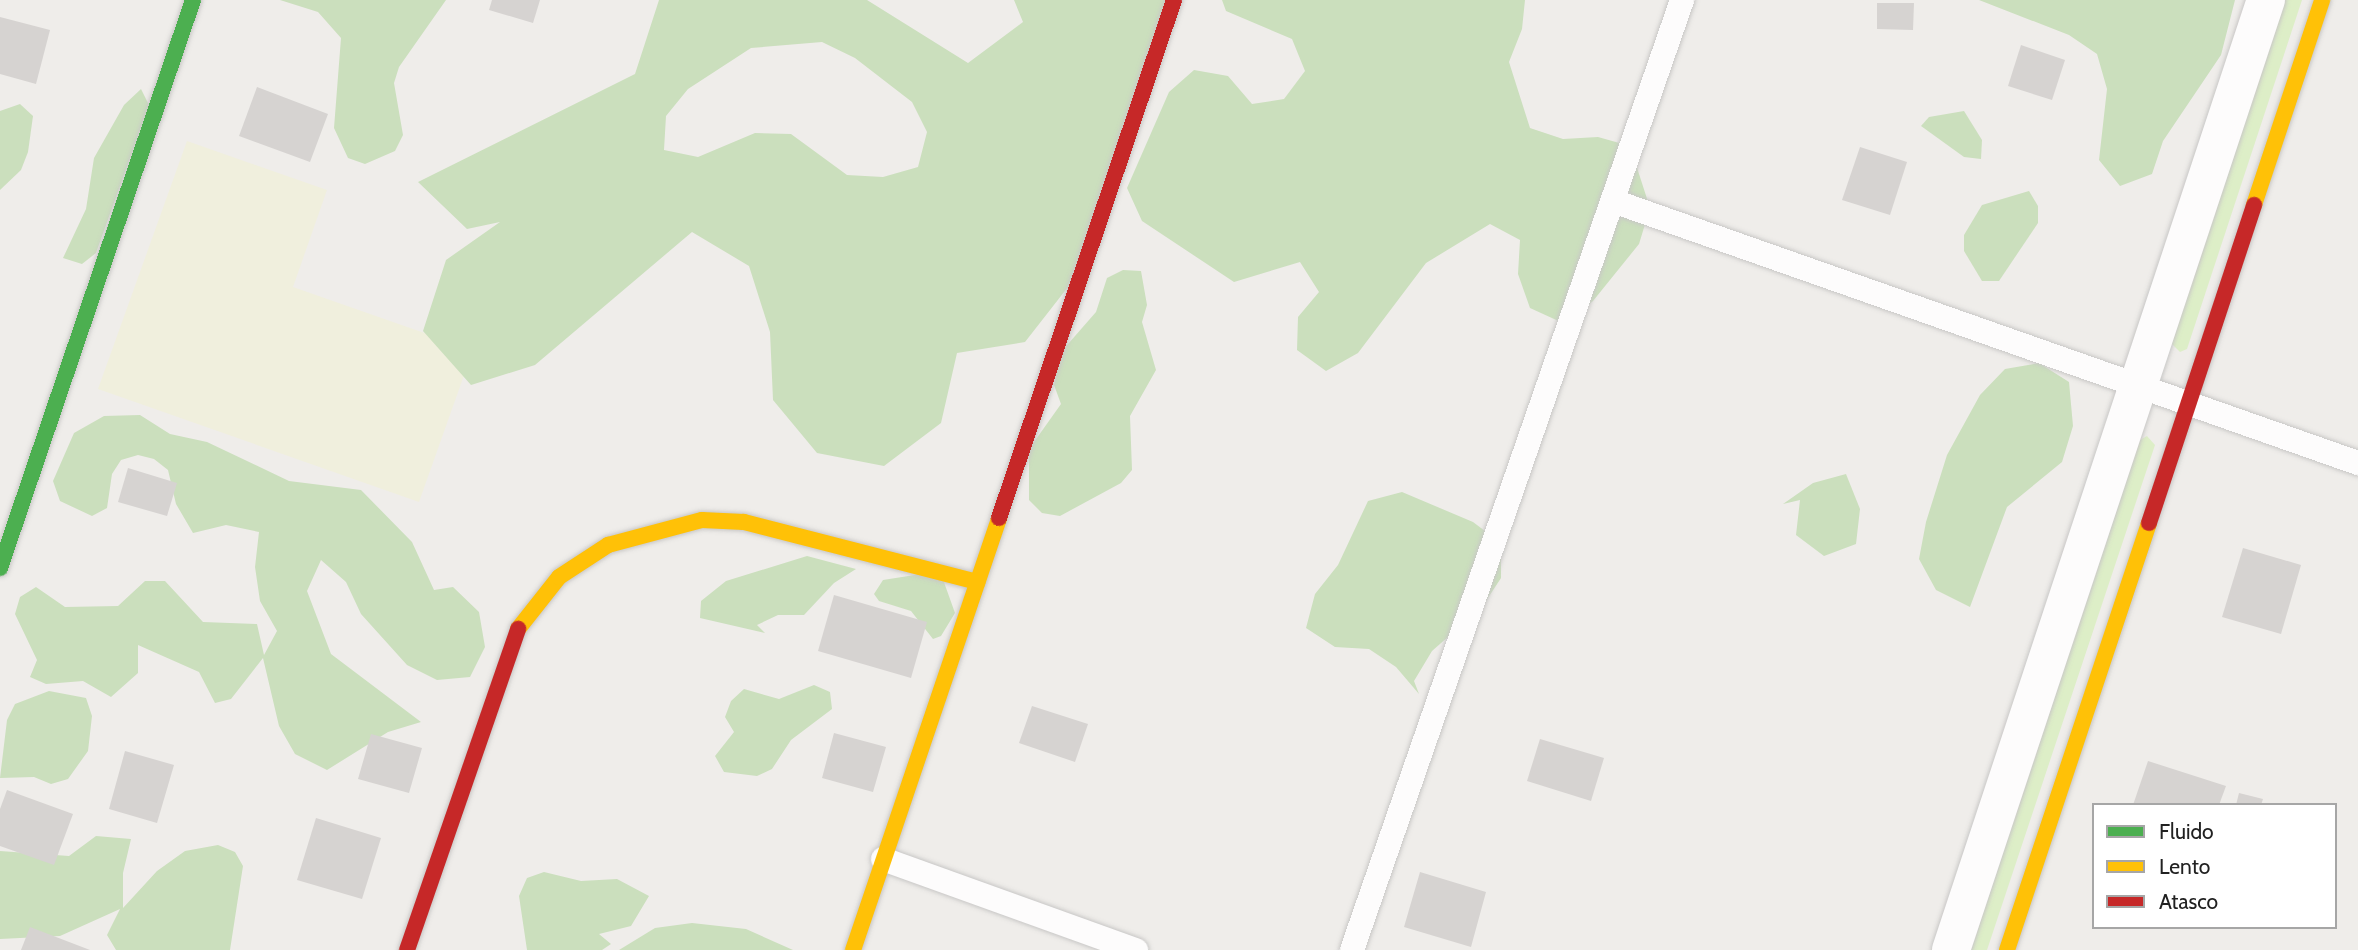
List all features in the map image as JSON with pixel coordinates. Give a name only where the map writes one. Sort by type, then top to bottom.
[{"type":"street","points":[[0,568],[193,0]]},
{"type":"street","points":[[853,950],[1174,0]]},
{"type":"street","points":[[1951,950],[2266,0]]},
{"type":"street","points":[[2007,950],[2322,0]]},
{"type":"street","points":[[407,950],[520,623],[559,577],[598,551],[702,520],[744,522],[977,582]]},
{"type":"lane","points":[[1352,950],[1682,0]]},
{"type":"lane","points":[[1613,201],[2358,463]]},
{"type":"lane","points":[[883,859],[1136,950]]},
{"type":"green space","points":[[280,0],[446,0],[399,67],[394,83],[403,135],[395,151],[365,164],[348,158],[334,128],[341,38],[318,12]]},
{"type":"green space","points":[[659,0],[867,0],[968,63],[1023,22],[1014,0],[1174,0],[1068,287],[1025,342],[957,353],[941,423],[884,466],[817,453],[773,400],[770,332],[749,266],[692,232],[535,365],[471,385],[423,331],[446,260],[500,222],[467,229],[418,182],[635,74]],"holes":[[[822,42],[855,58],[912,102],[927,132],[918,167],[883,177],[847,175],[791,134],[755,133],[698,157],[664,150],[666,116],[688,89],[751,48]]]},
{"type":"green space","points":[[1222,0],[1525,0],[1522,29],[1509,62],[1530,128],[1563,139],[1598,137],[1630,146],[1650,208],[1639,244],[1593,301],[1565,324],[1530,308],[1518,274],[1520,240],[1490,224],[1426,263],[1358,353],[1326,371],[1297,350],[1298,317],[1319,292],[1300,262],[1234,282],[1142,221],[1127,188],[1169,92],[1194,70],[1228,76],[1252,104],[1284,99],[1305,71],[1292,39],[1226,11]]},
{"type":"green space","points":[[1979,0],[2235,0],[2221,55],[2163,141],[2152,174],[2120,186],[2099,160],[2107,89],[2097,54],[2069,35]]},
{"type":"green space","points":[[2285,0],[2302,0],[2187,349],[2180,352],[2171,343]]},
{"type":"green space","points":[[141,89],[149,105],[96,253],[82,264],[63,258],[86,209],[94,158],[124,105]]},
{"type":"green space","points":[[20,104],[33,116],[28,152],[21,170],[0,190],[0,111]]},
{"type":"green space","points":[[1964,111],[1982,140],[1981,159],[1964,157],[1921,126],[1929,117]]},
{"type":"green space","points":[[187,141],[327,190],[293,287],[473,350],[419,502],[98,389]]},
{"type":"green space","points":[[2029,191],[2038,206],[2038,223],[1999,281],[1982,281],[1964,251],[1964,235],[1982,205]]},
{"type":"green space","points":[[1123,270],[1141,271],[1147,305],[1142,322],[1156,370],[1130,416],[1132,470],[1121,483],[1060,516],[1042,513],[1029,500],[1029,449],[1061,404],[1054,385],[1061,352],[1096,312],[1107,278]]},
{"type":"green space","points":[[2039,363],[2069,382],[2073,426],[2062,462],[2007,507],[1970,607],[1936,590],[1919,559],[1926,522],[1947,455],[1980,395],[2005,369]]},
{"type":"green space","points":[[140,415],[170,434],[207,442],[289,481],[361,490],[412,542],[434,590],[453,587],[479,612],[485,647],[470,677],[437,680],[407,665],[361,614],[346,582],[321,560],[307,591],[331,654],[421,722],[388,732],[327,770],[295,754],[279,726],[263,658],[231,699],[215,703],[199,672],[138,645],[138,673],[111,697],[83,681],[46,684],[30,677],[37,660],[15,614],[20,597],[36,587],[65,607],[118,606],[145,581],[165,581],[203,622],[257,624],[264,655],[277,631],[260,601],[255,567],[259,532],[226,525],[193,533],[176,504],[168,470],[154,459],[138,455],[121,460],[112,474],[107,508],[92,516],[60,501],[53,481],[74,433],[104,416]]},
{"type":"green space","points":[[2147,436],[2155,445],[1987,950],[1971,950],[2140,440]]},
{"type":"green space","points":[[1846,474],[1860,509],[1856,544],[1824,556],[1796,535],[1800,500],[1783,504],[1813,483]]},
{"type":"green space","points":[[1402,492],[1473,522],[1501,543],[1501,578],[1482,607],[1432,651],[1414,681],[1419,694],[1396,667],[1369,649],[1335,647],[1306,628],[1315,594],[1338,565],[1368,501]]},
{"type":"green space","points":[[807,556],[856,569],[834,583],[804,615],[778,615],[757,625],[765,633],[700,618],[701,601],[726,581]]},
{"type":"green space","points":[[940,571],[955,613],[941,636],[933,639],[911,611],[879,601],[874,594],[883,580]]},
{"type":"green space","points":[[814,685],[830,692],[832,709],[791,740],[772,769],[757,776],[724,772],[715,756],[734,732],[725,717],[731,701],[744,689],[779,699]]},
{"type":"green space","points":[[49,691],[86,698],[92,716],[88,751],[68,779],[51,784],[34,777],[0,778],[7,720],[15,704]]},
{"type":"green space","points":[[96,836],[131,839],[123,873],[123,908],[157,871],[185,851],[218,845],[235,852],[243,866],[230,950],[116,950],[107,935],[120,909],[60,936],[0,939],[0,851],[69,856]]},
{"type":"green space","points":[[544,872],[581,881],[617,879],[649,896],[631,926],[599,934],[611,944],[602,950],[527,950],[519,896],[527,878]]},
{"type":"green space","points":[[692,923],[746,929],[793,950],[619,950],[655,928]]},
{"type":"building","points":[[492,0],[540,0],[533,23],[489,10]]},
{"type":"building","points":[[1877,3],[1914,3],[1913,30],[1877,29]]},
{"type":"building","points":[[0,17],[50,30],[36,84],[0,74]]},
{"type":"building","points":[[2021,45],[2065,60],[2052,100],[2008,86]]},
{"type":"building","points":[[257,87],[328,114],[310,162],[239,136]]},
{"type":"building","points":[[1860,147],[1907,162],[1890,215],[1842,200]]},
{"type":"building","points":[[128,468],[177,483],[167,516],[118,502]]},
{"type":"building","points":[[2243,548],[2301,565],[2281,634],[2222,617]]},
{"type":"building","points":[[834,595],[927,622],[911,678],[818,651]]},
{"type":"building","points":[[1032,706],[1088,724],[1075,762],[1019,743]]},
{"type":"building","points":[[834,733],[886,747],[873,792],[822,778]]},
{"type":"building","points":[[371,734],[422,748],[409,793],[358,779]]},
{"type":"building","points":[[1540,739],[1604,758],[1591,801],[1527,781]]},
{"type":"building","points":[[125,751],[174,765],[157,823],[109,809]]},
{"type":"building","points":[[2148,761],[2226,786],[2220,803],[2134,803]]},
{"type":"building","points":[[7,790],[73,814],[54,865],[0,846],[0,809]]},
{"type":"building","points":[[2239,793],[2263,799],[2262,803],[2236,803]]},
{"type":"building","points":[[316,818],[381,838],[362,899],[297,880]]},
{"type":"building","points":[[1420,872],[1486,892],[1471,947],[1404,927]]},
{"type":"building","points":[[30,927],[90,950],[21,950]]},
{"type":"traffic: fast","points":[[0,568],[193,0]]},
{"type":"traffic: slow","points":[[2254,205],[2322,0]]},
{"type":"traffic: slow","points":[[853,950],[999,518]]},
{"type":"traffic: slow","points":[[518,629],[559,577],[608,545],[702,520],[744,522],[977,582]]},
{"type":"traffic: slow","points":[[2007,950],[2149,523]]},
{"type":"traffic: jam","points":[[999,518],[1174,0]]},
{"type":"traffic: jam","points":[[2149,523],[2254,205]]},
{"type":"traffic: jam","points":[[407,950],[518,629]]}]
